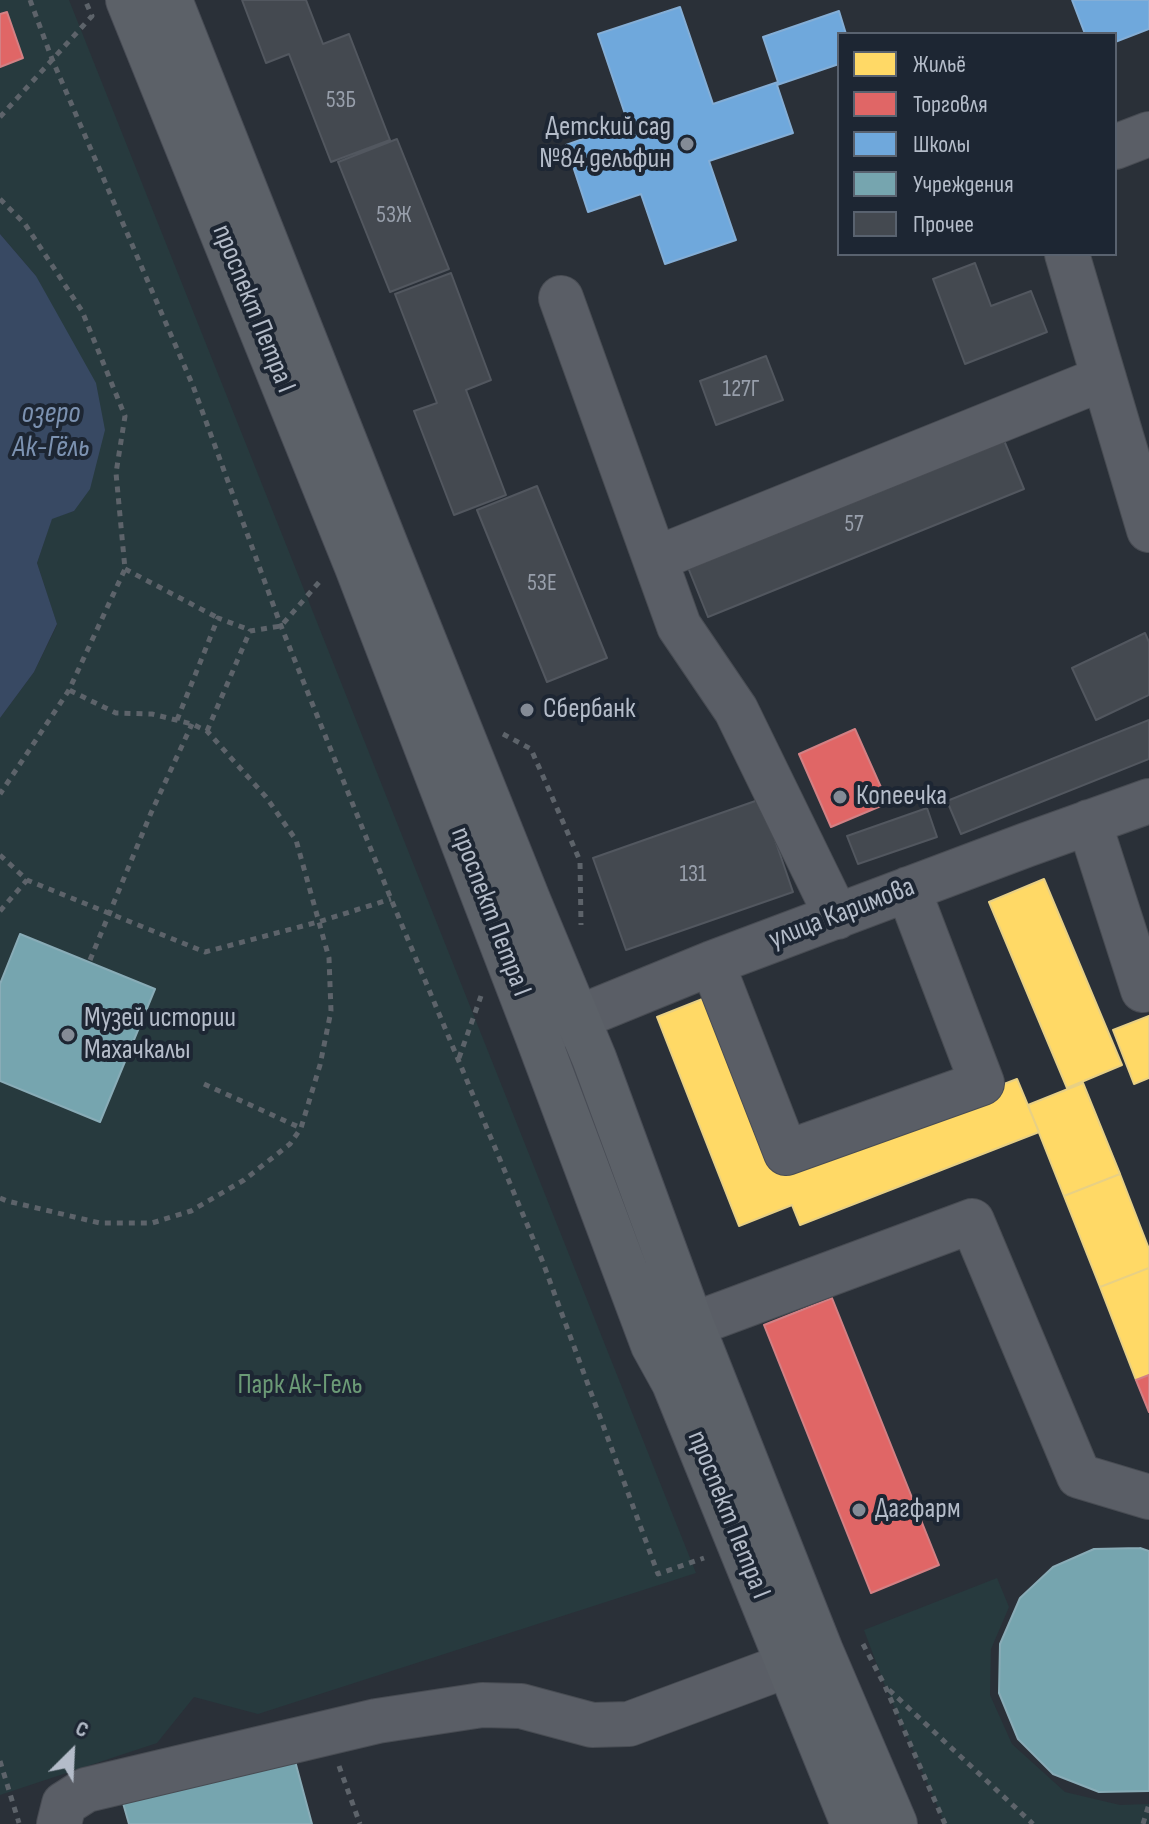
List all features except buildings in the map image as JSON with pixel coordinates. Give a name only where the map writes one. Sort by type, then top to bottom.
[{"type":"main road","name":"проспект Петра I","points":[[128,0],[357,567],[653,1345],[674,1383],[853,1824]]},
{"type":"main road","name":"проспект Петра I","points":[[170,0],[406,597],[578,1018],[692,1325],[821,1651],[895,1824]]},
{"type":"street","points":[[1117,146],[1149,134]]},
{"type":"street","points":[[1068,256],[1149,530]]},
{"type":"street","points":[[561,298],[679,626],[736,710],[837,917]]},
{"type":"street","points":[[655,559],[1104,378]]},
{"type":"street","name":"улица Каримова","points":[[537,1035],[712,963],[1149,801]]},
{"type":"street","points":[[1089,822],[1143,990],[1149,988]]},
{"type":"street","points":[[712,963],[786,1153],[982,1083],[908,889]]},
{"type":"street","points":[[692,1325],[972,1221],[1079,1476],[1149,1497]]},
{"type":"street","points":[[59,1824],[64,1804],[86,1790],[377,1721],[482,1705],[521,1706],[592,1725],[629,1724],[788,1665]]},
{"type":"path","points":[[30,0],[52,59],[193,386],[281,626],[542,1260],[658,1574],[715,1554]]},
{"type":"path","points":[[0,117],[92,16],[85,0]]},
{"type":"path","points":[[0,199],[25,224],[82,311],[125,416],[116,473],[125,569],[69,690],[0,794]]},
{"type":"path","points":[[125,569],[218,618],[250,631],[281,626],[324,577],[357,567]]},
{"type":"path","points":[[177,720],[218,618]]},
{"type":"path","points":[[207,731],[250,631]]},
{"type":"path","points":[[0,1198],[100,1223],[152,1223],[191,1211],[244,1180],[290,1144],[301,1128],[320,1065],[331,1011],[329,958],[296,840],[266,797],[207,731],[152,714],[116,713],[69,690]]},
{"type":"path","points":[[90,960],[192,724]]},
{"type":"path","points":[[0,855],[27,880],[205,952],[391,899]]},
{"type":"path","points":[[0,911],[27,880]]},
{"type":"path","points":[[204,1084],[301,1128]]},
{"type":"path","points":[[945,1824],[885,1686],[1033,1824]]},
{"type":"path","points":[[0,1761],[19,1824]]},
{"type":"path","points":[[1143,1824],[1149,1804]]},
{"type":"green space","name":"Парк Ак-Гель","points":[[0,0],[69,0],[696,1573],[258,1714],[194,1697],[157,1743],[0,1795],[0,718],[34,672],[57,625],[37,563],[52,518],[74,511],[36,276],[0,234]]},
{"type":"green space","points":[[997,1578],[1009,1607],[991,1649],[990,1695],[1012,1744],[1065,1792],[1120,1805],[1149,1804],[1149,1824],[945,1824],[864,1630]]},
{"type":"water","name":"озеро Ак-Гёль","points":[[0,234],[36,276],[96,383],[105,430],[90,489],[74,511],[52,519],[37,563],[57,624],[34,672],[0,718]]},
{"type":"place","name":"Детский сад №84 дельфин","points":[[687,144]]},
{"type":"place","name":"Сбербанк","points":[[527,710]]},
{"type":"place","name":"Копеечка","points":[[840,797]]},
{"type":"place","name":"Музей истории Махачкалы","points":[[68,1035]]},
{"type":"place","name":"Дагфарм","points":[[859,1510]]}]
